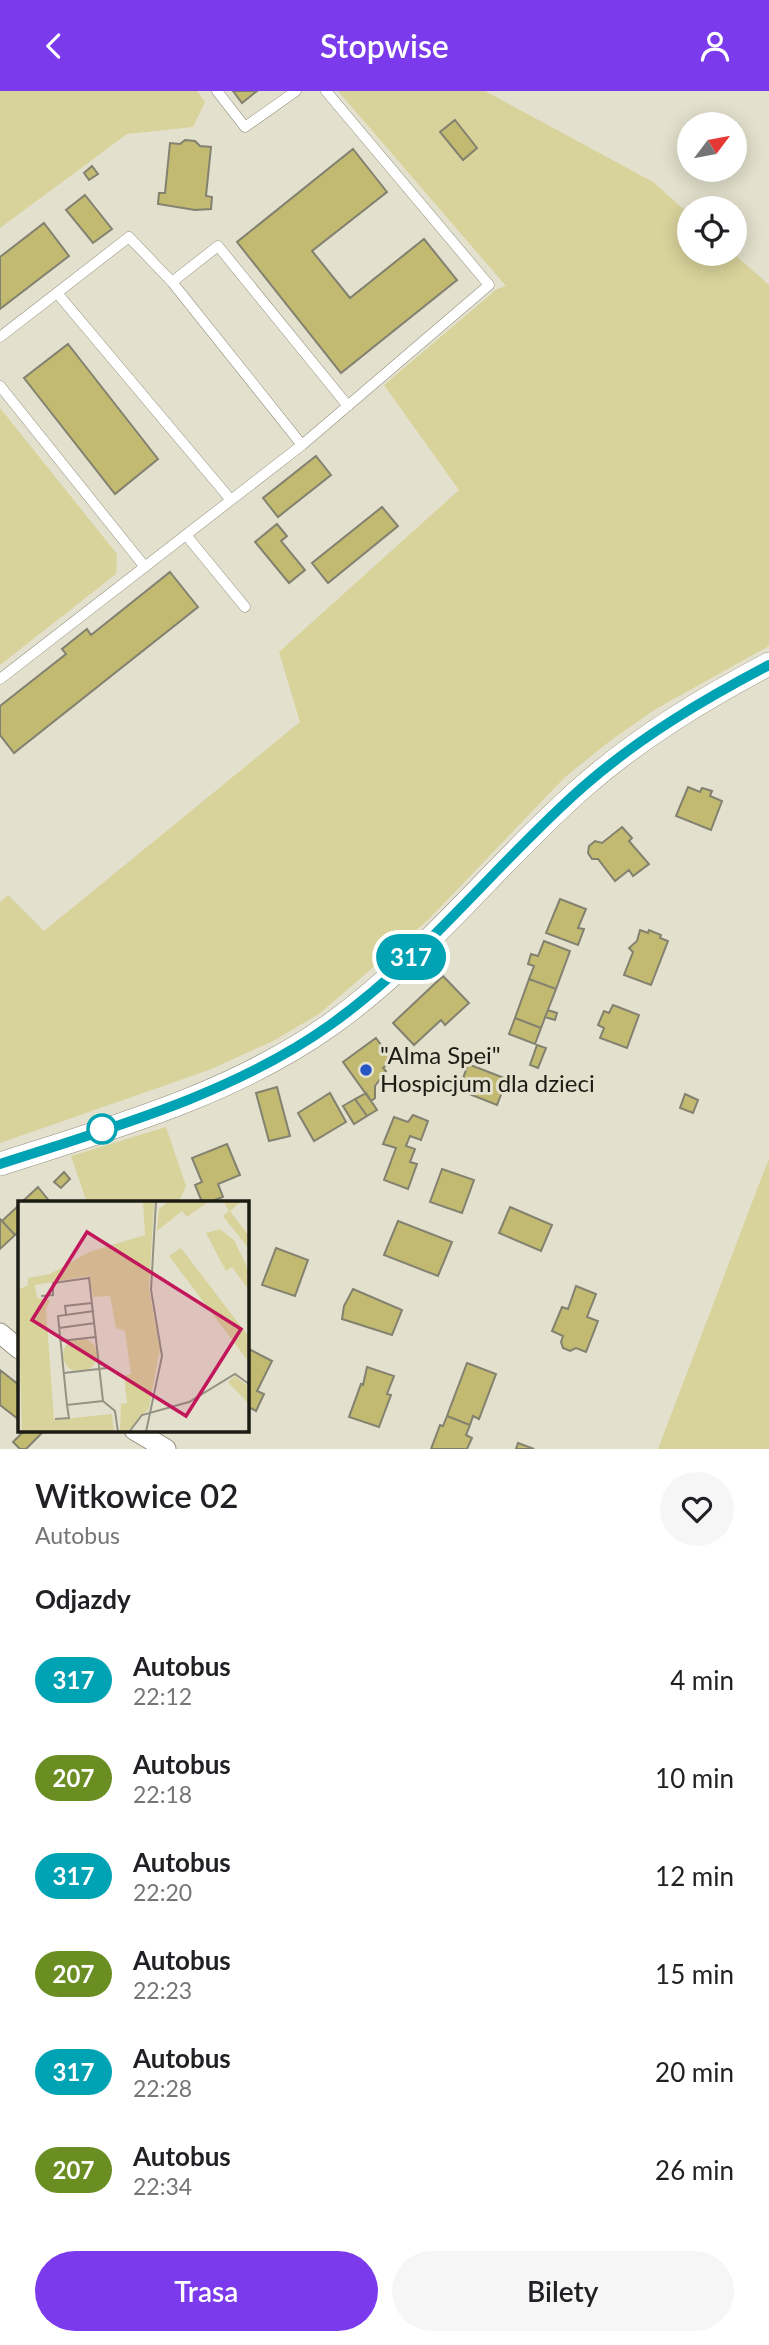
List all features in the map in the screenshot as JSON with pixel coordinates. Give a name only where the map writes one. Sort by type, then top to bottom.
[{"type":"street","points":[[0,1164],[140,1117],[220,1085],[284,1055],[331,1025],[383,984],[582,787],[625,751],[659,728],[769,664]]},
{"type":"street","points":[[0,1333],[18,1348]]},
{"type":"street","points":[[136,1431],[166,1449]]},
{"type":"lane","points":[[217,91],[245,127],[296,91]]},
{"type":"lane","points":[[0,679],[302,445],[489,285],[326,91]]},
{"type":"lane","points":[[0,337],[129,237],[172,282],[302,445]]},
{"type":"lane","points":[[172,282],[218,246],[348,406]]},
{"type":"lane","points":[[57,293],[231,500]]},
{"type":"lane","points":[[0,386],[145,567]]},
{"type":"lane","points":[[186,535],[245,607]]},
{"type":"shaded area","points":[[0,91],[197,91],[205,102],[193,127],[127,134],[0,228]]},
{"type":"shaded area","points":[[338,91],[485,91],[653,182],[677,203],[677,266],[747,266],[769,285],[769,646],[654,710],[565,777],[427,921],[319,1014],[273,1041],[209,1070],[0,1143],[0,902],[8,895],[44,931],[300,722],[279,652],[459,490],[384,385],[497,289],[506,286]]},
{"type":"shaded area","points":[[0,408],[117,554],[116,574],[0,665]]},
{"type":"shaded area","points":[[166,1127],[186,1186],[179,1201],[87,1201],[71,1156]]},
{"type":"shaded area","points":[[769,1159],[769,1449],[658,1449],[761,1179]]},
{"type":"building","points":[[233,91],[257,91],[242,103]]},
{"type":"building","points":[[455,120],[477,148],[463,160],[440,132]]},
{"type":"building","points":[[185,140],[211,147],[206,196],[212,197],[211,209],[195,210],[158,204],[159,193],[165,193],[170,143],[180,144]]},
{"type":"building","points":[[353,149],[387,192],[312,251],[350,298],[424,239],[457,280],[341,373],[237,242]]},
{"type":"building","points":[[92,166],[98,174],[89,180],[84,173]]},
{"type":"building","points":[[85,195],[112,229],[93,243],[66,210]]},
{"type":"building","points":[[44,223],[69,256],[0,309],[0,257]]},
{"type":"building","points":[[68,344],[158,459],[115,494],[24,378]]},
{"type":"building","points":[[316,456],[331,475],[278,517],[263,498]]},
{"type":"building","points":[[382,507],[398,526],[328,583],[312,563]]},
{"type":"building","points":[[277,524],[287,536],[281,541],[305,570],[289,583],[255,542]]},
{"type":"building","points":[[170,572],[198,607],[14,753],[0,735],[0,706],[66,654],[62,649],[87,629],[91,635]]},
{"type":"building","points":[[688,787],[700,792],[702,788],[712,791],[710,796],[722,801],[711,830],[676,816]]},
{"type":"building","points":[[622,827],[632,838],[629,841],[649,864],[633,876],[629,870],[615,881],[598,859],[592,859],[588,853],[589,846],[595,841],[602,843]]},
{"type":"building","points":[[560,899],[586,909],[578,928],[584,929],[578,945],[546,933]]},
{"type":"building","points":[[640,930],[648,933],[649,930],[668,941],[651,985],[624,975],[633,952],[629,948],[637,941]]},
{"type":"building","points":[[544,941],[570,951],[556,989],[529,979],[534,966],[528,964],[531,954],[538,956]]},
{"type":"building","points":[[443,976],[469,1003],[445,1025],[441,1020],[414,1045],[393,1023]]},
{"type":"building","points":[[529,979],[556,989],[541,1028],[515,1018]]},
{"type":"building","points":[[613,1005],[639,1015],[627,1048],[600,1038],[604,1028],[598,1025],[604,1011],[609,1013]]},
{"type":"building","points":[[548,1010],[557,1013],[555,1020],[545,1017]]},
{"type":"building","points":[[515,1018],[541,1028],[535,1044],[509,1034]]},
{"type":"building","name":"\"Alma Spei\" Hospicjum dla dzieci","points":[[376,1038],[393,1061],[383,1068],[386,1071],[375,1086],[375,1098],[371,1101],[343,1062]]},
{"type":"building","points":[[537,1045],[546,1048],[538,1068],[530,1065]]},
{"type":"building","points":[[468,1064],[507,1079],[497,1105],[459,1090]]},
{"type":"building","points":[[277,1087],[290,1136],[269,1141],[256,1093]]},
{"type":"building","points":[[330,1093],[346,1122],[314,1141],[298,1113]]},
{"type":"building","points":[[366,1093],[377,1110],[367,1116],[355,1099]]},
{"type":"building","points":[[685,1094],[698,1100],[693,1113],[680,1108]]},
{"type":"building","points":[[355,1099],[367,1116],[354,1124],[343,1106]]},
{"type":"building","points":[[413,1115],[428,1121],[421,1140],[410,1136],[406,1146],[415,1149],[410,1162],[417,1164],[408,1189],[384,1180],[396,1148],[383,1144],[394,1117],[408,1122]]},
{"type":"building","points":[[227,1144],[240,1175],[218,1184],[223,1197],[202,1201],[195,1185],[202,1182],[192,1158]]},
{"type":"building","points":[[442,1169],[474,1180],[462,1213],[430,1202]]},
{"type":"building","points":[[64,1172],[70,1179],[61,1188],[54,1182]]},
{"type":"building","points":[[38,1187],[49,1201],[23,1201]]},
{"type":"building","points":[[18,1206],[18,1232],[15,1235],[2,1221]]},
{"type":"building","points":[[510,1207],[552,1225],[541,1251],[499,1233]]},
{"type":"building","points":[[0,1219],[15,1235],[0,1249]]},
{"type":"building","points":[[398,1221],[452,1242],[438,1276],[384,1255]]},
{"type":"building","points":[[276,1248],[308,1260],[295,1296],[262,1285]]},
{"type":"building","points":[[576,1286],[596,1294],[587,1317],[598,1321],[586,1352],[576,1348],[570,1351],[563,1348],[563,1336],[552,1331],[562,1307],[568,1309]]},
{"type":"building","points":[[353,1289],[402,1310],[392,1335],[342,1319],[344,1306]]},
{"type":"building","points":[[248,1349],[272,1361],[257,1391],[264,1394],[256,1411],[248,1407]]},
{"type":"building","points":[[467,1363],[496,1374],[479,1419],[473,1416],[470,1425],[447,1416]]},
{"type":"building","points":[[367,1367],[394,1376],[387,1394],[391,1395],[379,1427],[349,1417],[361,1384],[363,1385]]},
{"type":"building","points":[[0,1370],[18,1384],[18,1419],[0,1405]]},
{"type":"building","points":[[447,1416],[470,1425],[466,1435],[472,1438],[467,1449],[431,1449],[440,1425],[443,1426]]},
{"type":"building","points":[[24,1431],[43,1432],[26,1449],[20,1449],[13,1442]]},
{"type":"building","points":[[518,1443],[534,1449],[516,1449]]},
{"type":"bus line","name":"317","points":[[0,1164],[140,1117],[220,1085],[284,1055],[331,1025],[383,984],[422,948],[582,787],[625,751],[659,728],[769,665]]},
{"type":"place","name":"\"Alma Spei\" Hospicjum dla dzieci","points":[[366,1070]]}]
